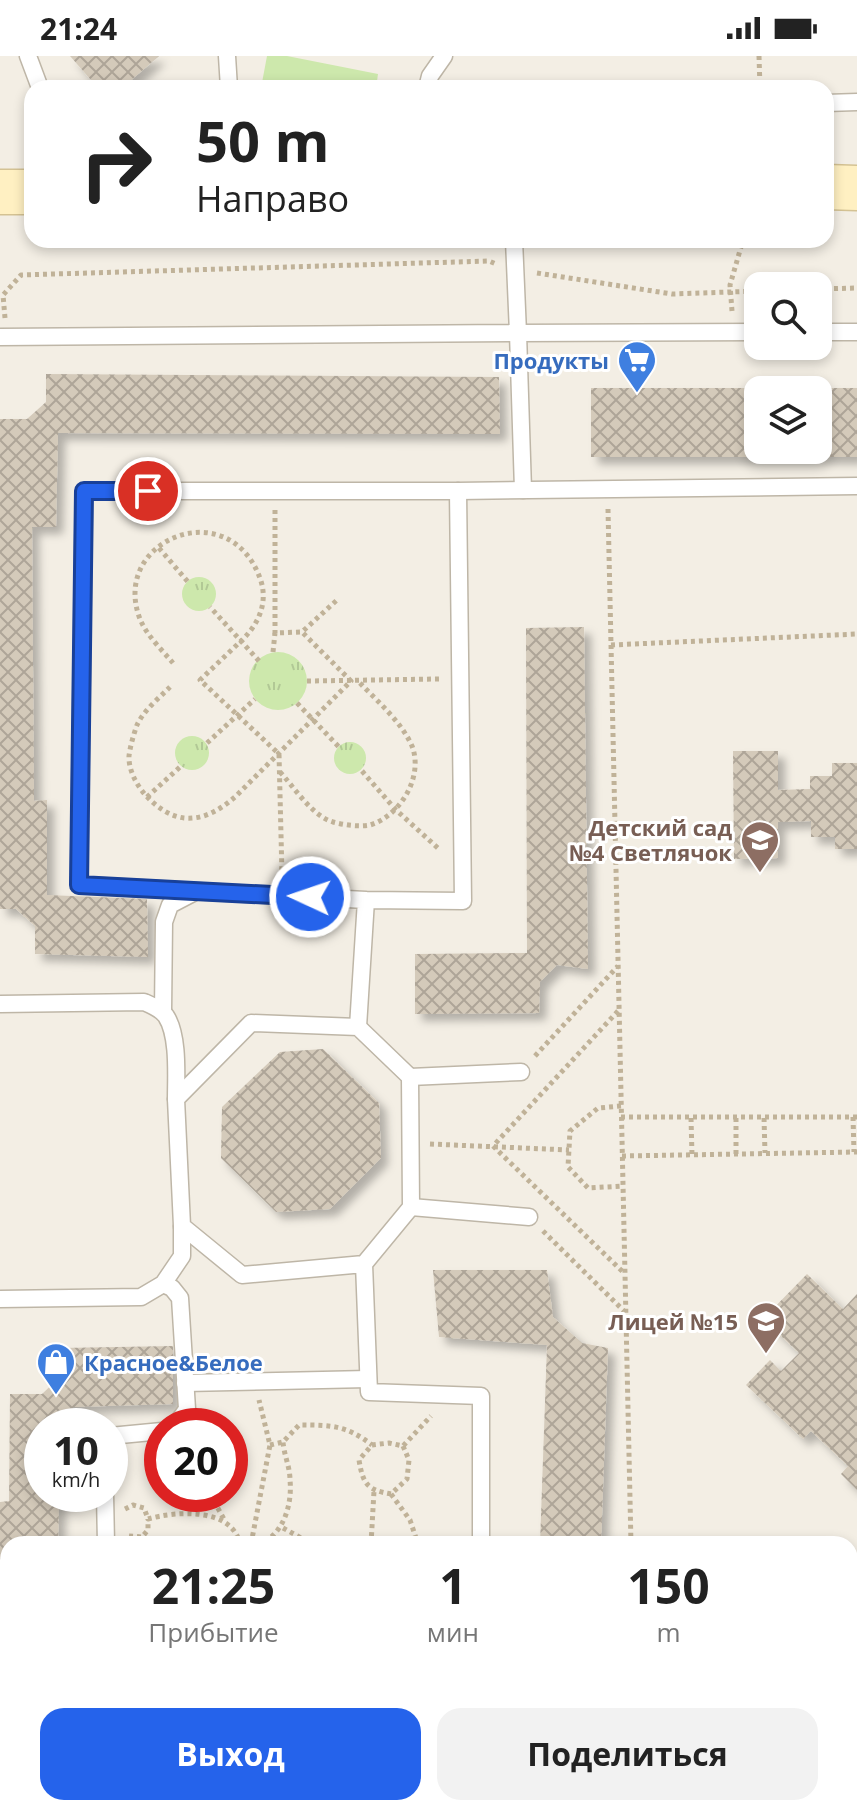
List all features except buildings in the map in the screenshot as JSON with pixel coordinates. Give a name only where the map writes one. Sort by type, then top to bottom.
[{"type":"street","points":[[834,187],[857,188]]},
{"type":"street","points":[[0,192],[24,192]]},
{"type":"lane","points":[[28,56],[37,80]]},
{"type":"lane","points":[[227,56],[228,80]]},
{"type":"lane","points":[[429,80],[444,56]]},
{"type":"lane","points":[[834,103],[857,102]]},
{"type":"lane","points":[[515,248],[523,490]]},
{"type":"lane","points":[[3,337],[744,332]]},
{"type":"lane","points":[[832,332],[857,332]]},
{"type":"lane","points":[[458,491],[463,901],[366,900],[79,885],[84,491],[458,491],[857,486]]},
{"type":"lane","points":[[163,1012],[164,922],[170,905],[197,892]]},
{"type":"lane","points":[[358,1027],[366,900]]},
{"type":"lane","points":[[0,1004],[144,1002],[163,1012],[175,1052],[182,1226],[182,1256],[163,1284],[141,1297],[0,1299]]},
{"type":"lane","points":[[176,1099],[251,1023],[358,1027],[410,1077],[411,1207],[364,1264],[369,1392],[481,1396],[481,1536]]},
{"type":"lane","points":[[410,1077],[521,1072]]},
{"type":"lane","points":[[411,1207],[529,1217]]},
{"type":"lane","points":[[182,1226],[242,1275],[364,1264]]},
{"type":"lane","points":[[163,1284],[172,1288],[180,1298],[187,1408]]},
{"type":"lane","points":[[185,1383],[368,1379]]},
{"type":"lane","points":[[105,1512],[106,1536]]},
{"type":"path","points":[[759,56],[760,80]]},
{"type":"path","points":[[733,332],[730,285],[741,248]]},
{"type":"path","points":[[3,337],[3,295],[21,275],[489,261],[516,270],[672,294],[744,292]]},
{"type":"path","points":[[832,289],[857,288]]},
{"type":"path","points":[[608,489],[631,1536]]},
{"type":"path","points":[[273,652],[274,491]]},
{"type":"path","points":[[173,663],[141,621],[134,588],[139,570],[174,536],[205,530],[224,535],[249,556],[264,590],[262,608],[257,622],[241,641],[200,680],[279,754],[282,896]]},
{"type":"path","points":[[159,548],[188,582]]},
{"type":"path","points":[[275,633],[302,632],[337,600]]},
{"type":"path","points":[[210,607],[259,661]]},
{"type":"path","points":[[279,771],[330,822],[353,826],[371,824],[395,809],[412,784],[414,750],[404,730],[302,632]]},
{"type":"path","points":[[611,645],[857,634]]},
{"type":"path","points":[[307,681],[460,679]]},
{"type":"path","points":[[170,687],[137,724],[129,757],[137,783],[147,797],[171,814],[184,818],[204,816],[221,809],[354,680]]},
{"type":"path","points":[[207,743],[255,699]]},
{"type":"path","points":[[297,703],[339,747]]},
{"type":"path","points":[[147,797],[180,767]]},
{"type":"path","points":[[362,771],[395,809],[463,870]]},
{"type":"path","points":[[521,1072],[618,966]]},
{"type":"path","points":[[493,1146],[619,1011]]},
{"type":"path","points":[[621,1106],[598,1108],[570,1131],[568,1167],[588,1188],[623,1186]]},
{"type":"path","points":[[621,1117],[855,1117],[856,1152],[622,1156]]},
{"type":"path","points":[[691,1118],[692,1155]]},
{"type":"path","points":[[736,1118],[736,1154]]},
{"type":"path","points":[[764,1118],[765,1153]]},
{"type":"path","points":[[411,1143],[569,1150]]},
{"type":"path","points":[[493,1146],[625,1274]]},
{"type":"path","points":[[529,1217],[625,1312]]},
{"type":"path","points":[[253,1536],[270,1445],[254,1382]]},
{"type":"path","points":[[403,1446],[451,1395]]},
{"type":"path","points":[[270,1445],[283,1442],[299,1425],[332,1425],[353,1431],[372,1445]]},
{"type":"path","points":[[273,1536],[283,1528],[291,1478],[284,1459],[283,1442]]},
{"type":"path","points":[[403,1446],[389,1443],[372,1445],[359,1460],[362,1479],[374,1491],[391,1494],[410,1520],[415,1536]]},
{"type":"path","points":[[391,1494],[407,1479],[409,1460],[403,1446]]},
{"type":"path","points":[[371,1536],[374,1491]]},
{"type":"path","points":[[128,1507],[144,1508],[148,1530],[143,1536]]},
{"type":"path","points":[[220,1512],[238,1536]]},
{"type":"path","points":[[148,1519],[176,1514],[208,1516],[225,1522]]},
{"type":"path","points":[[283,1528],[298,1536]]},
{"type":"path","points":[[121,1532],[129,1536]]},
{"type":"green space","points":[[267,56],[287,56],[378,74],[377,80],[262,80]]},
{"type":"green space","points":[[199,577],[211,582],[216,594],[211,606],[199,611],[187,606],[182,594],[187,582]]},
{"type":"green space","points":[[278,652],[289,654],[298,661],[305,670],[305,692],[298,701],[289,708],[278,710],[267,708],[258,701],[251,692],[249,681],[251,670],[258,661],[267,654]]},
{"type":"green space","points":[[192,736],[204,741],[209,753],[204,765],[192,770],[180,765],[175,753],[180,741]]},
{"type":"green space","points":[[350,742],[361,747],[366,758],[361,769],[350,774],[339,769],[334,758],[339,747]]},
{"type":"place","name":"Продукты","points":[[637,394]]},
{"type":"place","name":"Детский сад №4 Светлячок","points":[[760,874]]},
{"type":"place","name":"Лицей №15","points":[[766,1355]]},
{"type":"place","name":"Красное&Белое","points":[[56,1396]]},
{"type":"route","points":[[148,491],[84,491],[79,885],[310,897]]}]
